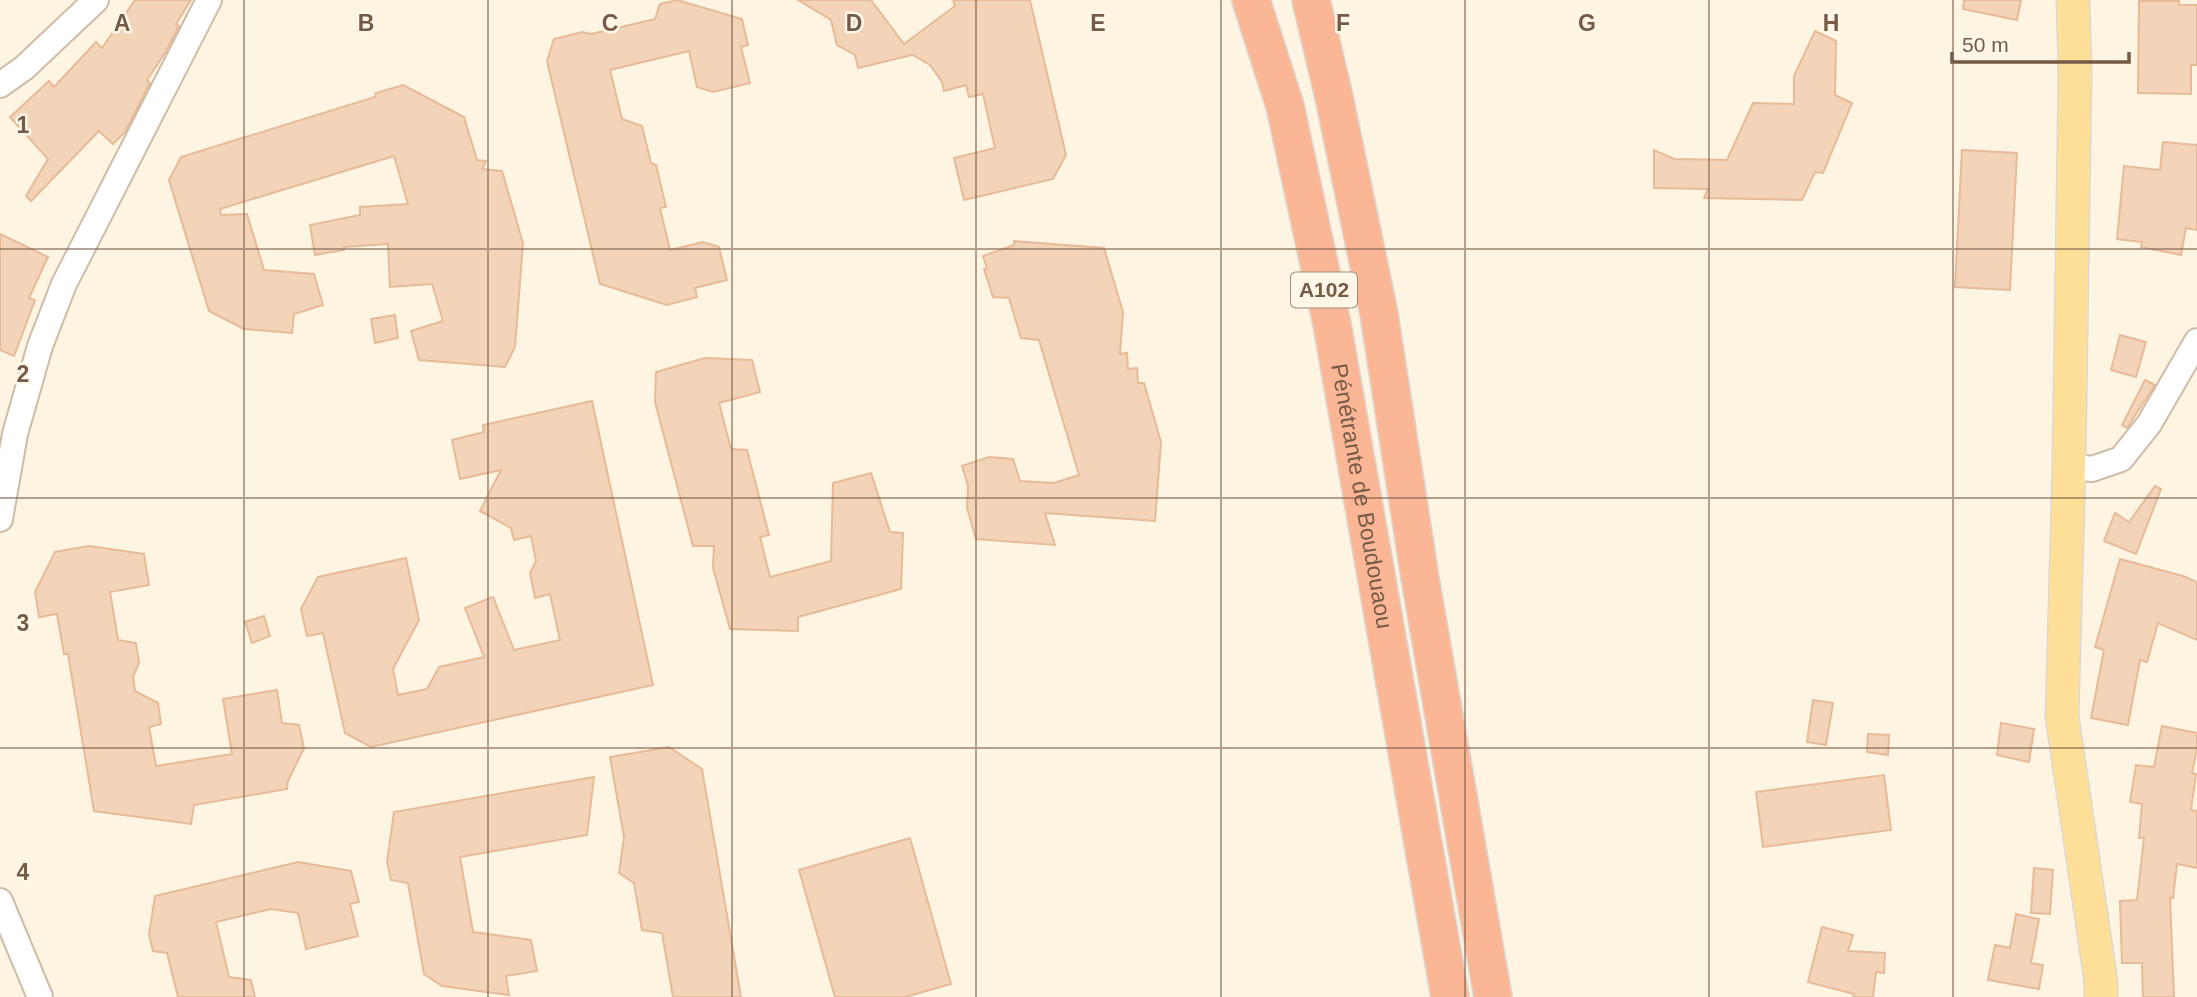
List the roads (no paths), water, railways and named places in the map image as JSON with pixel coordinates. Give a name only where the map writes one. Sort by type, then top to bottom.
[{"type":"highway","name":"Pénétrante de Boudouaou","points":[[1251,0],[1285,106],[1323,283],[1450,997]]},
{"type":"highway","name":"Pénétrante de Boudouaou","points":[[1311,0],[1335,97],[1379,314],[1420,578],[1493,997]]},
{"type":"main road","points":[[2073,0],[2075,72],[2069,466],[2062,716],[2101,997]]},
{"type":"street","points":[[0,85],[23,68],[96,0]]},
{"type":"street","points":[[0,519],[15,434],[40,346],[64,284],[209,0]]},
{"type":"street","points":[[2069,466],[2092,470],[2121,459],[2150,424],[2197,341]]},
{"type":"street","points":[[0,901],[40,997]]}]
